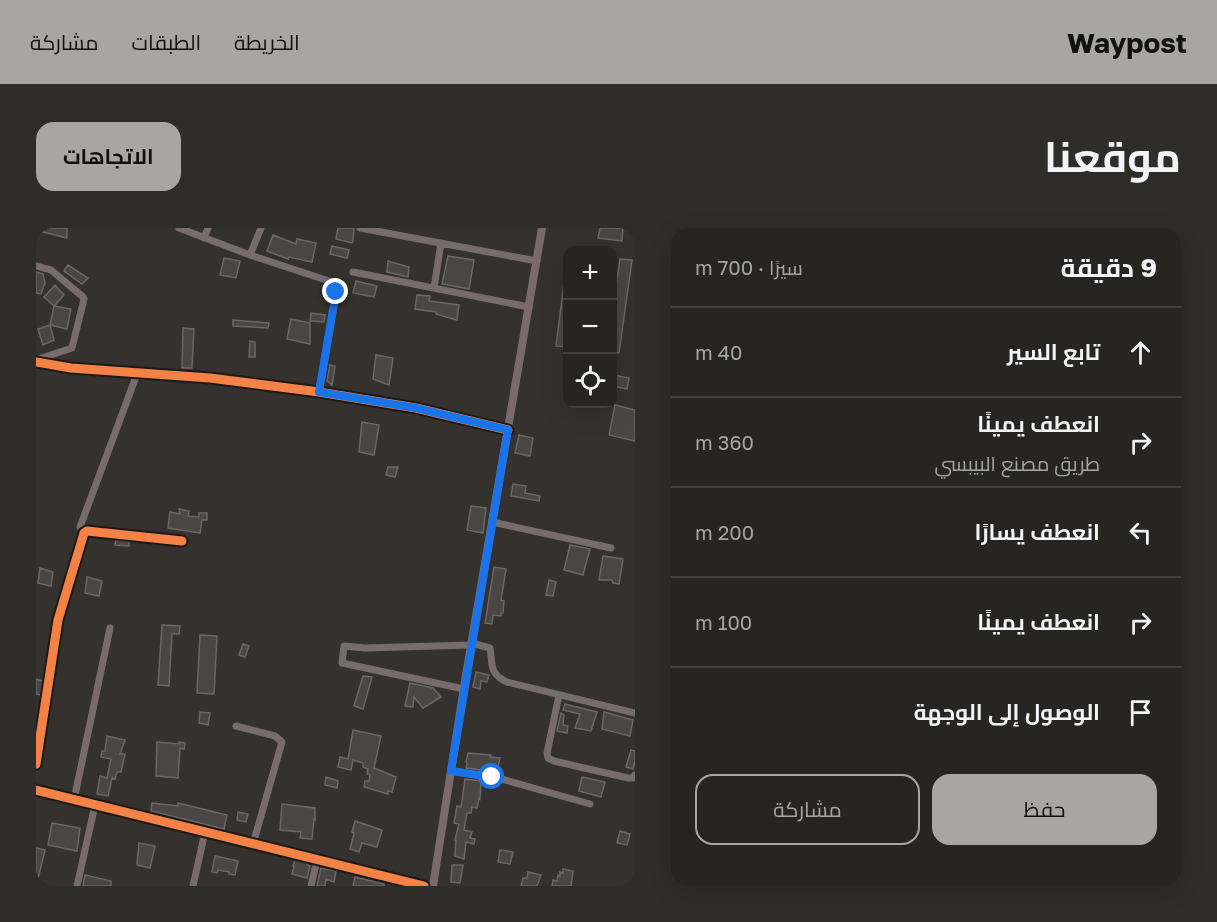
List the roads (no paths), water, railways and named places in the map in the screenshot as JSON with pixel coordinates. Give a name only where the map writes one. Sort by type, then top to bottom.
[{"type":"main road","points":[[433,886],[471,644],[542,228]]},
{"type":"street","points":[[179,228],[335,284],[336,292],[319,392]]},
{"type":"street","points":[[204,238],[208,228]]},
{"type":"street","points":[[250,255],[261,228]]},
{"type":"street","points":[[360,228],[537,261]]},
{"type":"street","points":[[434,288],[441,243]]},
{"type":"street","points":[[36,266],[53,272],[84,299],[72,348],[36,361]]},
{"type":"street","points":[[353,272],[529,307]]},
{"type":"street","points":[[36,361],[71,368],[210,378],[319,392],[416,408],[508,430]]},
{"type":"street","points":[[84,532],[80,527],[137,374]]},
{"type":"street","points":[[492,522],[611,548]]},
{"type":"street","points":[[84,532],[182,541]]},
{"type":"street","points":[[36,764],[58,620],[84,532]]},
{"type":"street","points":[[74,800],[110,628]]},
{"type":"street","points":[[464,689],[342,663],[344,646],[365,648],[471,644],[490,648],[491,667],[502,680],[559,696],[635,713]]},
{"type":"street","points":[[559,696],[547,753],[548,758],[628,778],[635,776]]},
{"type":"street","points":[[236,726],[275,736],[282,742],[253,844]]},
{"type":"street","points":[[451,771],[498,778],[590,804]]},
{"type":"street","points":[[36,790],[424,886]]},
{"type":"street","points":[[77,886],[95,805]]},
{"type":"street","points":[[193,886],[206,832]]},
{"type":"street","points":[[311,886],[317,860]]}]
